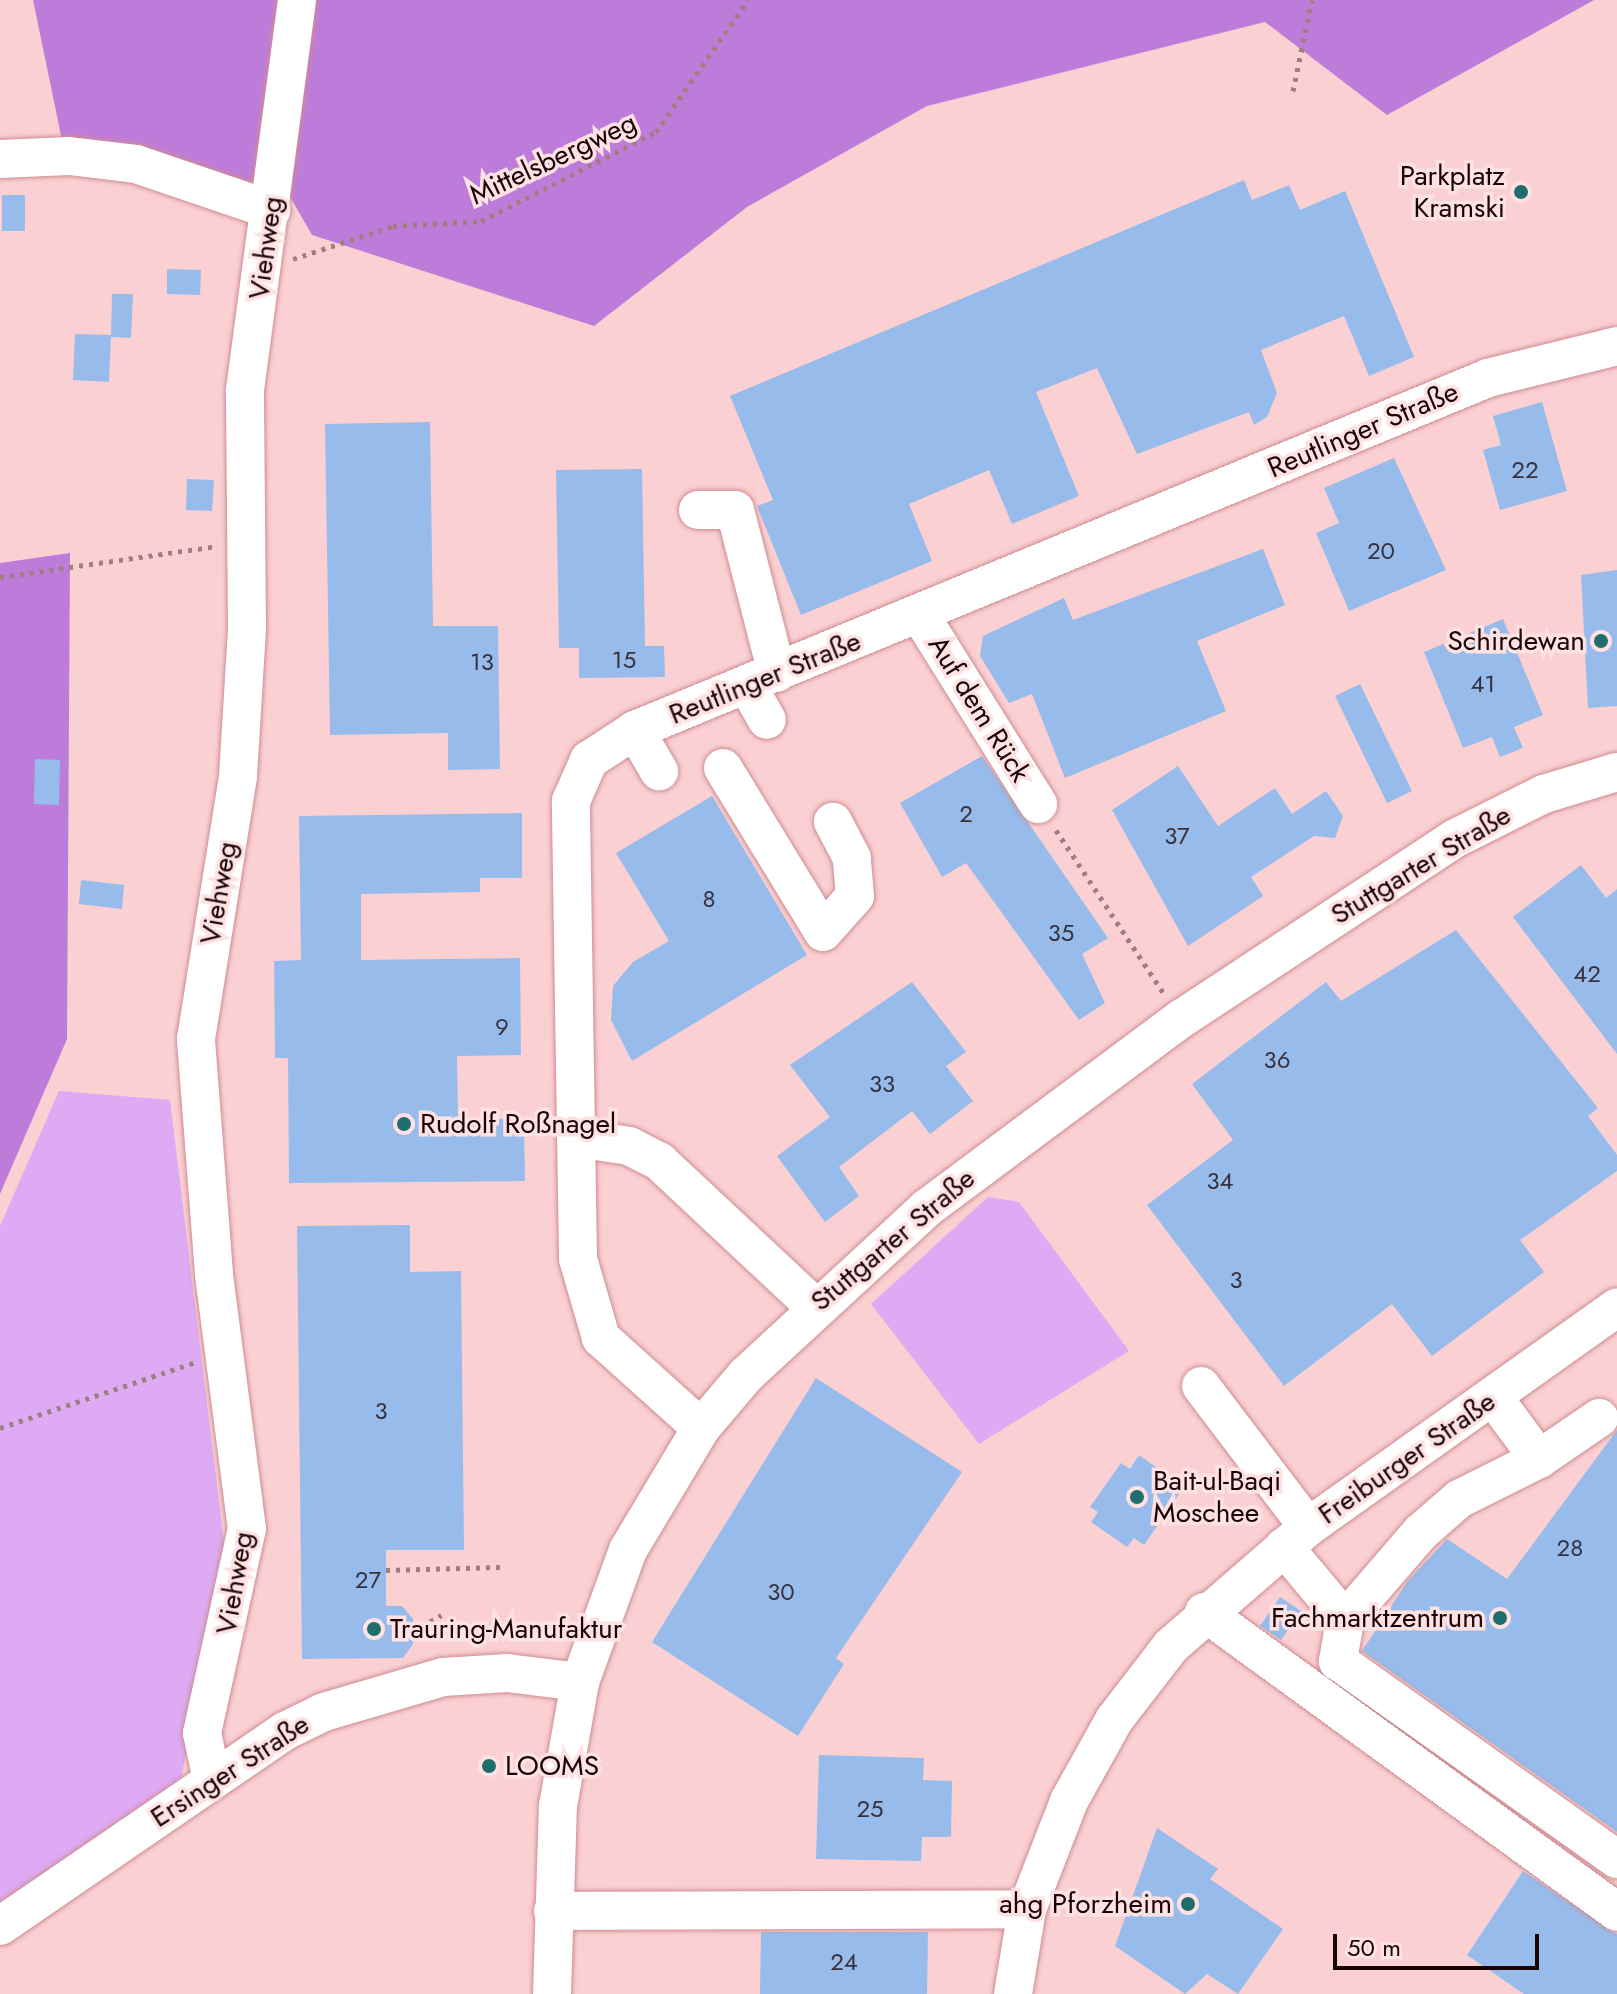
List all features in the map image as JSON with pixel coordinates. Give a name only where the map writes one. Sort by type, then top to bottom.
[{"type":"street","name":"Viehweg","points":[[212,1780],[202,1733],[247,1529],[226,1352],[196,1039],[238,776],[246,542],[245,390],[264,268],[297,0]]},
{"type":"street","points":[[0,159],[69,156],[136,164],[271,210]]},
{"type":"street","name":"Reutlinger Straße","points":[[701,1428],[622,1360],[590,1312],[578,1259],[571,801],[589,760],[635,730],[920,615],[1487,364],[1617,346]]},
{"type":"street","points":[[698,510],[735,510],[767,720]]},
{"type":"street","name":"Auf dem Rück","points":[[920,615],[1038,804]]},
{"type":"street","points":[[635,730],[659,771]]},
{"type":"street","points":[[723,768],[823,932],[855,896],[852,858],[833,822]]},
{"type":"street","name":"Stuttgarter Straße","points":[[552,1994],[553,1911],[538,1872],[580,1682],[616,1575],[701,1428],[814,1306],[1001,1150],[1181,1019],[1454,839],[1544,794],[1617,772]]},
{"type":"street","points":[[576,1138],[629,1146],[660,1162],[814,1306]]},
{"type":"street","name":"Freiburger Straße","points":[[1013,1994],[1027,1909],[1089,1761],[1141,1681],[1204,1612],[1296,1537],[1617,1307]]},
{"type":"street","points":[[1201,1386],[1345,1620]]},
{"type":"street","points":[[1494,1398],[1539,1459]]},
{"type":"street","points":[[1599,1418],[1539,1459],[1459,1499],[1345,1620],[1338,1661],[1617,1859]]},
{"type":"street","points":[[1204,1612],[1617,1912]]},
{"type":"street","name":"Ersinger Straße","points":[[0,1926],[285,1731],[385,1690],[473,1674],[580,1682]]},
{"type":"street","points":[[553,1911],[1027,1909]]},
{"type":"path","name":"Mittelsbergweg","points":[[264,268],[393,226],[481,221],[656,132],[748,0]]},
{"type":"path","points":[[1293,91],[1312,0]]},
{"type":"path","points":[[0,577],[246,542]]},
{"type":"path","points":[[1038,804],[1181,1019]]},
{"type":"path","points":[[0,1428],[226,1352]]},
{"type":"path","points":[[386,1570],[500,1567]]},
{"type":"path","points":[[413,1632],[441,1615]]},
{"type":"shaded area","points":[[33,0],[1594,0],[1387,115],[1265,22],[927,106],[747,207],[594,326],[312,235],[289,195],[64,150]]},
{"type":"shaded area","points":[[70,553],[67,1039],[0,1194],[0,563]]},
{"type":"shaded area","points":[[59,1091],[170,1100],[225,1551],[181,1779],[0,1910],[0,1226]]},
{"type":"shaded area","points":[[988,1197],[1019,1202],[1129,1351],[979,1444],[871,1304]]},
{"type":"building","points":[[1244,180],[1252,200],[1289,185],[1300,210],[1345,191],[1414,357],[1369,376],[1344,316],[1261,350],[1277,393],[1267,417],[1254,425],[1249,412],[1137,454],[1097,368],[1036,392],[1079,496],[1012,524],[989,470],[909,504],[932,561],[801,615],[757,506],[773,500],[730,396]]},
{"type":"building","points":[[2,195],[25,195],[25,231],[2,231]]},
{"type":"building","points":[[167,269],[201,270],[200,295],[167,294]]},
{"type":"building","points":[[112,294],[133,294],[131,338],[111,337],[109,382],[73,380],[75,334],[111,335]]},
{"type":"building","points":[[1542,402],[1567,491],[1500,510],[1483,450],[1501,445],[1493,416]]},
{"type":"building","points":[[430,422],[433,626],[498,626],[500,769],[448,770],[448,733],[330,735],[325,424]]},
{"type":"building","points":[[1394,458],[1446,570],[1349,611],[1316,533],[1339,523],[1324,488]]},
{"type":"building","points":[[642,469],[645,646],[664,646],[665,677],[579,678],[579,648],[559,648],[556,470]]},
{"type":"building","points":[[187,479],[214,480],[212,511],[186,510]]},
{"type":"building","points":[[1263,549],[1285,605],[1197,641],[1226,711],[1065,778],[1032,694],[1009,703],[980,656],[983,636],[1064,598],[1073,620]]},
{"type":"building","name":"Schirdewan","points":[[1617,570],[1617,706],[1588,708],[1581,575]]},
{"type":"building","points":[[1503,619],[1543,715],[1514,727],[1523,748],[1500,757],[1492,737],[1463,748],[1424,652]]},
{"type":"building","points":[[1360,684],[1412,791],[1387,803],[1335,696]]},
{"type":"building","points":[[982,756],[1108,938],[1082,954],[1105,1003],[1079,1020],[966,863],[942,877],[900,803]]},
{"type":"building","points":[[35,759],[60,760],[59,805],[34,804]]},
{"type":"building","points":[[1178,766],[1218,826],[1275,788],[1292,814],[1326,791],[1343,816],[1335,838],[1314,836],[1251,877],[1263,896],[1188,946],[1112,810]]},
{"type":"building","points":[[712,796],[807,955],[632,1061],[611,1020],[613,986],[633,962],[669,941],[616,853]]},
{"type":"building","points":[[522,813],[522,878],[480,878],[480,892],[361,894],[361,960],[520,958],[521,1055],[457,1056],[458,1119],[513,1119],[524,1129],[525,1181],[289,1183],[288,1058],[275,1058],[274,961],[301,960],[299,816]]},
{"type":"building","points":[[1581,865],[1606,898],[1617,889],[1617,1054],[1513,917]]},
{"type":"building","points":[[81,880],[124,885],[122,909],[79,904]]},
{"type":"building","points":[[1456,930],[1598,1108],[1588,1116],[1617,1155],[1617,1171],[1520,1240],[1544,1272],[1432,1356],[1392,1304],[1284,1386],[1147,1205],[1233,1140],[1192,1084],[1326,982],[1341,1001]]},
{"type":"building","points":[[912,982],[966,1052],[946,1066],[973,1101],[930,1134],[912,1111],[839,1167],[859,1196],[825,1222],[777,1156],[830,1117],[790,1065]]},
{"type":"building","points":[[410,1225],[410,1272],[461,1271],[464,1550],[386,1550],[386,1606],[402,1606],[413,1619],[413,1644],[403,1658],[302,1659],[297,1226]]},
{"type":"building","points":[[816,1378],[962,1472],[836,1658],[844,1664],[798,1736],[652,1642]]},
{"type":"building","name":"Fachmarktzentrum","points":[[1617,1430],[1617,1832],[1362,1651],[1407,1582],[1447,1539],[1507,1579]]},
{"type":"building","name":"Bait-ul-Baqi Moschee","points":[[1139,1455],[1184,1487],[1144,1545],[1134,1538],[1127,1547],[1091,1522],[1098,1512],[1090,1507],[1121,1463],[1130,1469]]},
{"type":"building","name":"Fachmarktzentrum","points":[[1280,1597],[1301,1611],[1281,1640],[1260,1626]]},
{"type":"building","points":[[819,1755],[924,1758],[923,1780],[952,1781],[951,1837],[922,1837],[921,1861],[816,1859]]},
{"type":"building","name":"ahg Pforzheim","points":[[1157,1828],[1218,1869],[1210,1879],[1283,1929],[1238,1994],[1207,1974],[1185,1994],[1115,1946]]},
{"type":"building","points":[[1523,1871],[1617,1934],[1617,1994],[1524,1994],[1467,1955]]},
{"type":"building","points":[[761,1932],[928,1932],[927,1994],[760,1994]]},
{"type":"place","name":"Parkplatz Kramski","points":[[1521,192]]},
{"type":"place","name":"Schirdewan","points":[[1601,641]]},
{"type":"place","name":"Rudolf Roßnagel","points":[[404,1124]]},
{"type":"place","name":"Bait-ul-Baqi Moschee","points":[[1137,1497]]},
{"type":"place","name":"Fachmarktzentrum","points":[[1500,1618]]},
{"type":"place","name":"Trauring-Manufaktur","points":[[374,1629]]},
{"type":"place","name":"LOOMS","points":[[489,1766]]},
{"type":"place","name":"ahg Pforzheim","points":[[1188,1904]]}]
